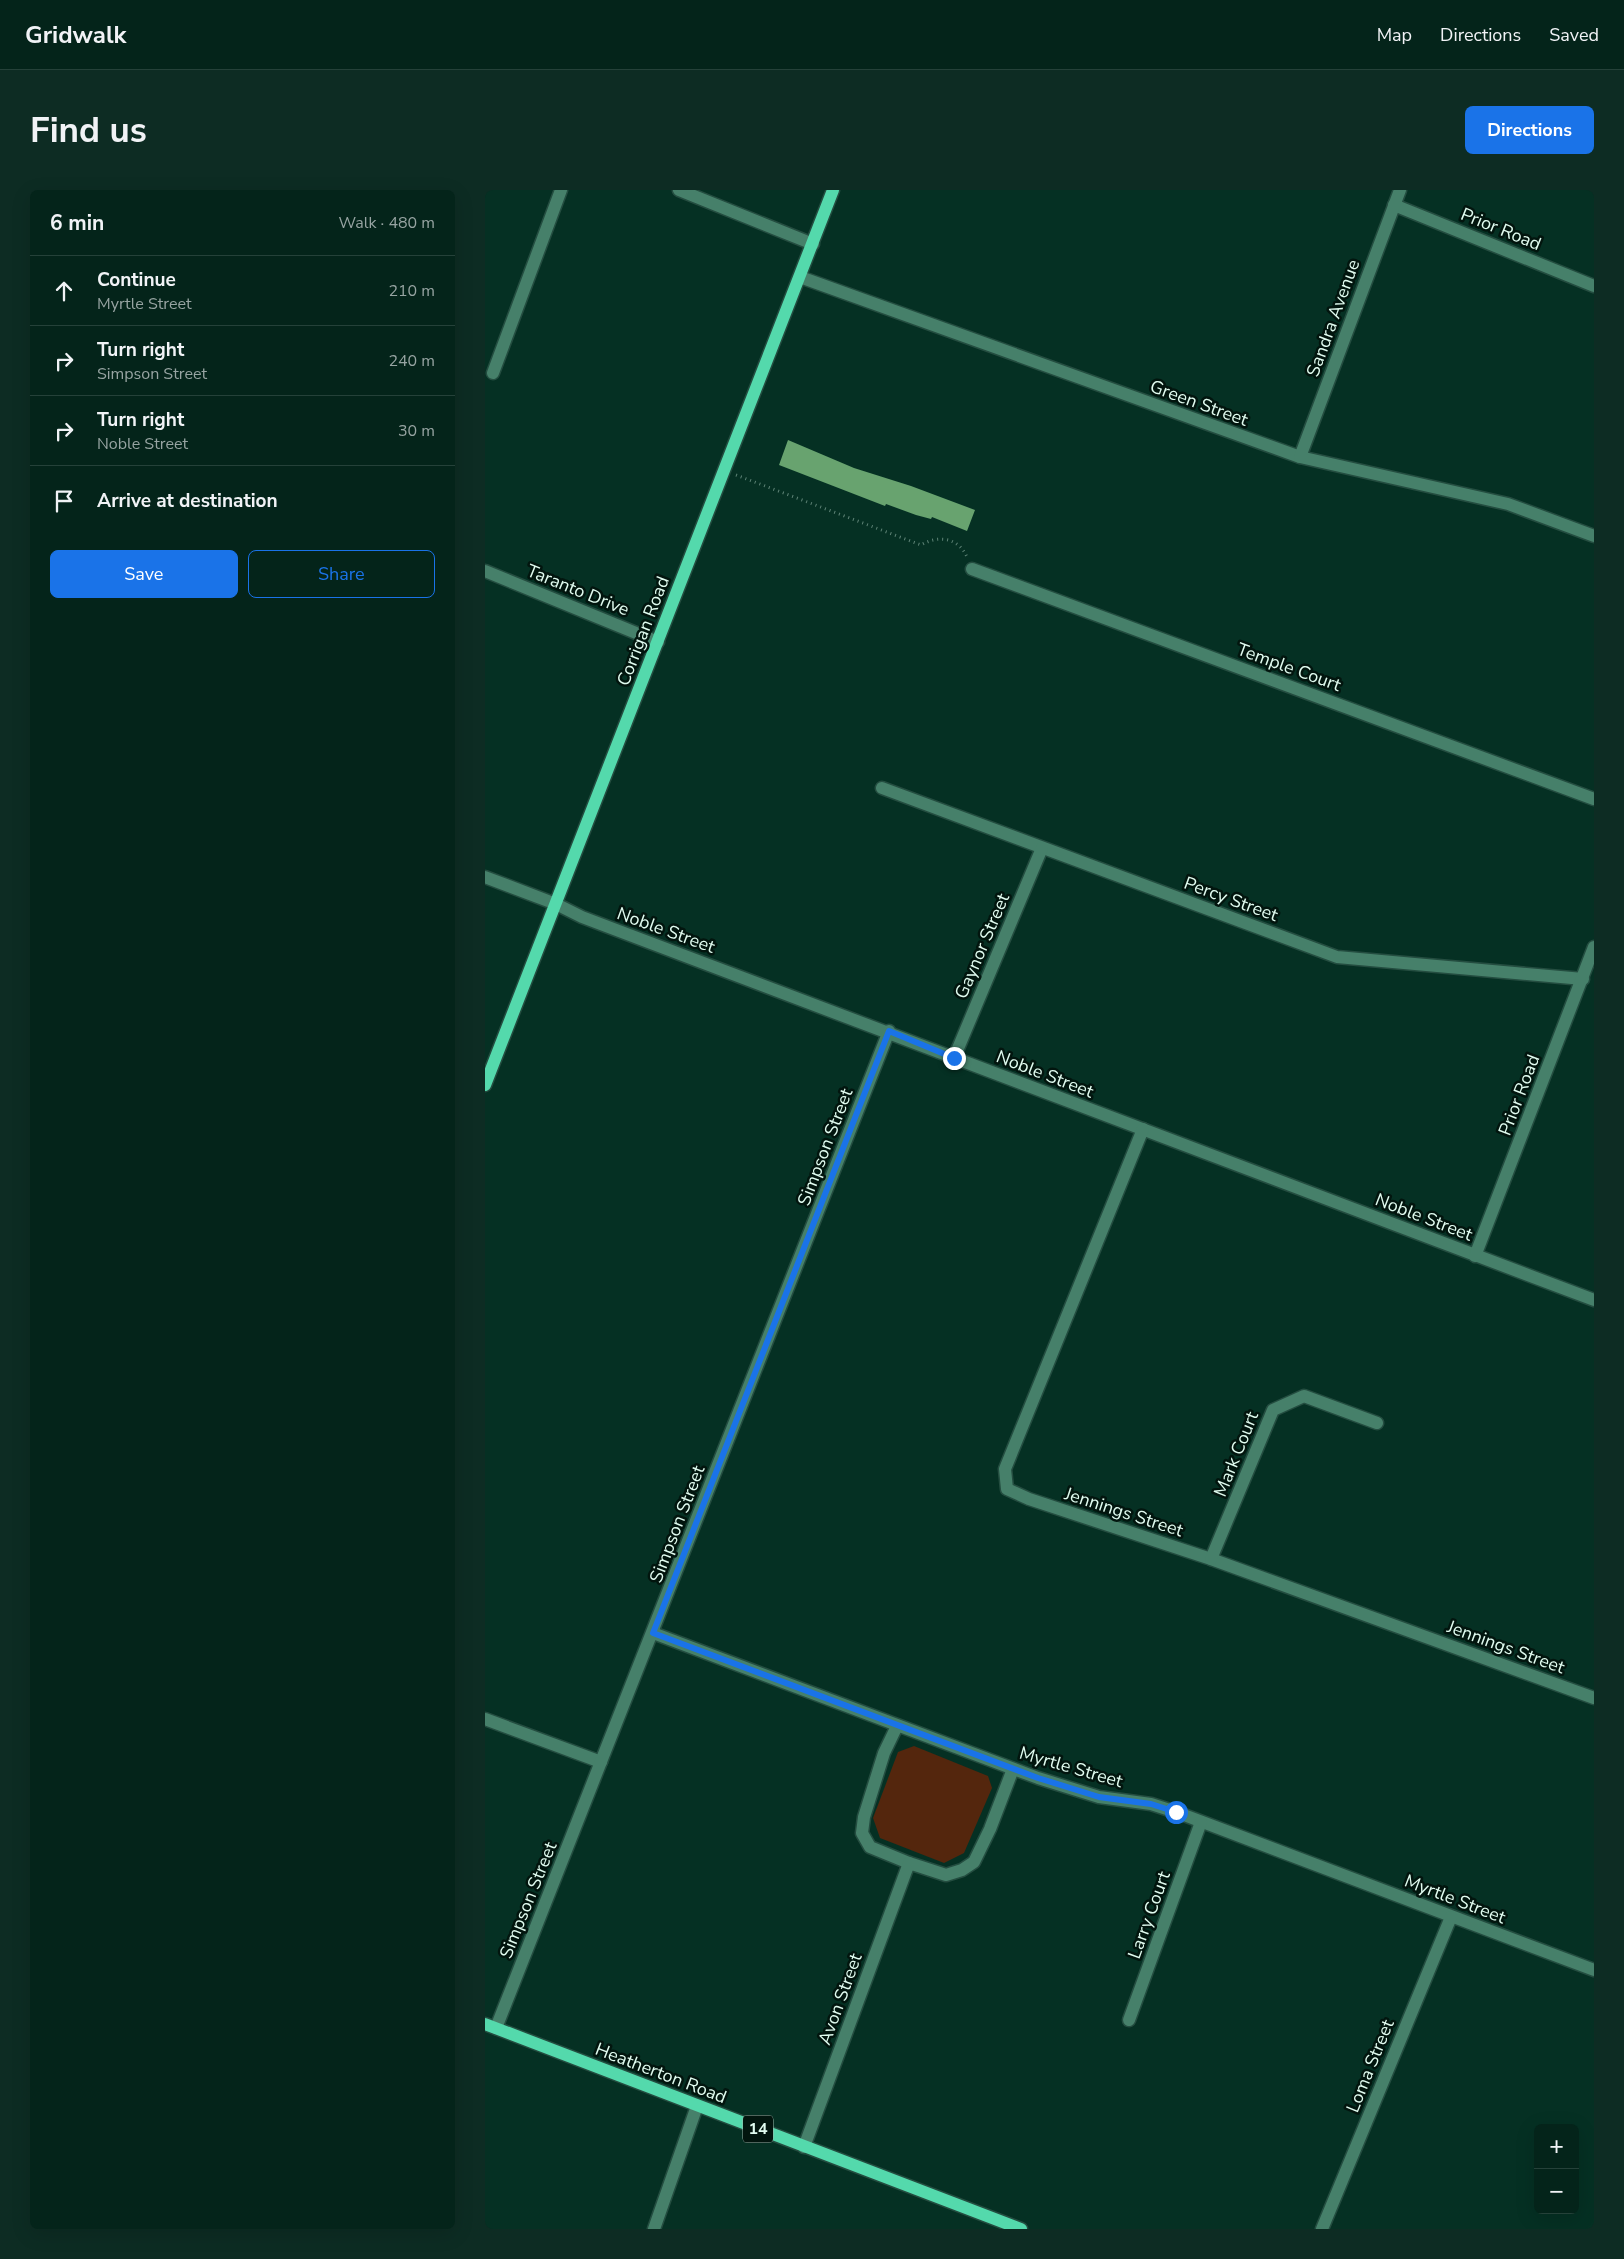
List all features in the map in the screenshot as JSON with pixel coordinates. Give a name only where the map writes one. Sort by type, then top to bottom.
[{"type":"main road","name":"Corrigan Road","points":[[485,1085],[833,190]]},
{"type":"main road","name":"Heatherton Road","points":[[491,2026],[1021,2229]]},
{"type":"street","points":[[493,373],[561,190]]},
{"type":"street","points":[[679,190],[813,244]]},
{"type":"street","name":"Sandra Avenue","points":[[1300,457],[1400,190]]},
{"type":"street","name":"Prior Road","points":[[1394,205],[1594,286]]},
{"type":"street","name":"Green Street","points":[[800,277],[1300,457],[1508,504],[1594,536]]},
{"type":"street","name":"Temple Court","points":[[972,569],[1594,799]]},
{"type":"street","name":"Taranto Drive","points":[[485,570],[658,642]]},
{"type":"street","name":"Percy Street","points":[[882,788],[1337,957],[1583,979]]},
{"type":"street","name":"Gaynor Street","points":[[954,1058],[1042,848]]},
{"type":"street","name":"Noble Street","points":[[485,877],[556,904],[582,917],[889,1031],[954,1058],[1594,1300]]},
{"type":"street","name":"Prior Road","points":[[1475,1256],[1594,947]]},
{"type":"street","name":"Simpson Street","points":[[491,2026],[653,1633],[889,1031]]},
{"type":"street","name":"Jennings Street","points":[[1143,1129],[1005,1469],[1007,1489],[1029,1499],[1211,1560],[1594,1698]]},
{"type":"street","name":"Mark Court","points":[[1211,1560],[1273,1410],[1304,1396],[1377,1423]]},
{"type":"street","name":"Myrtle Street","points":[[653,1633],[1013,1769],[1099,1797],[1151,1804],[1594,1970]]},
{"type":"street","points":[[485,1719],[601,1762]]},
{"type":"street","points":[[897,1726],[884,1753],[864,1817],[862,1833],[870,1847],[909,1863],[946,1875],[962,1870],[975,1862],[1013,1769]]},
{"type":"street","name":"Larry Court","points":[[1129,2020],[1201,1822]]},
{"type":"street","name":"Avon Street","points":[[804,2147],[909,1863]]},
{"type":"street","name":"Loma Street","points":[[1322,2229],[1451,1917]]},
{"type":"street","points":[[655,2229],[697,2106]]},
{"type":"path","points":[[724,470],[921,546],[932,539],[947,539],[963,549],[972,569]]},
{"type":"shaded area","points":[[914,1746],[988,1776],[992,1788],[964,1853],[944,1863],[880,1838],[873,1818],[898,1752]]},
{"type":"building","points":[[788,440],[854,468],[911,486],[975,510],[967,531],[932,517],[931,519],[916,515],[886,504],[885,506],[779,465]]},
{"type":"route","points":[[954,1058],[889,1031],[653,1633],[1038,1778],[1099,1797],[1151,1804],[1176,1812]]}]
